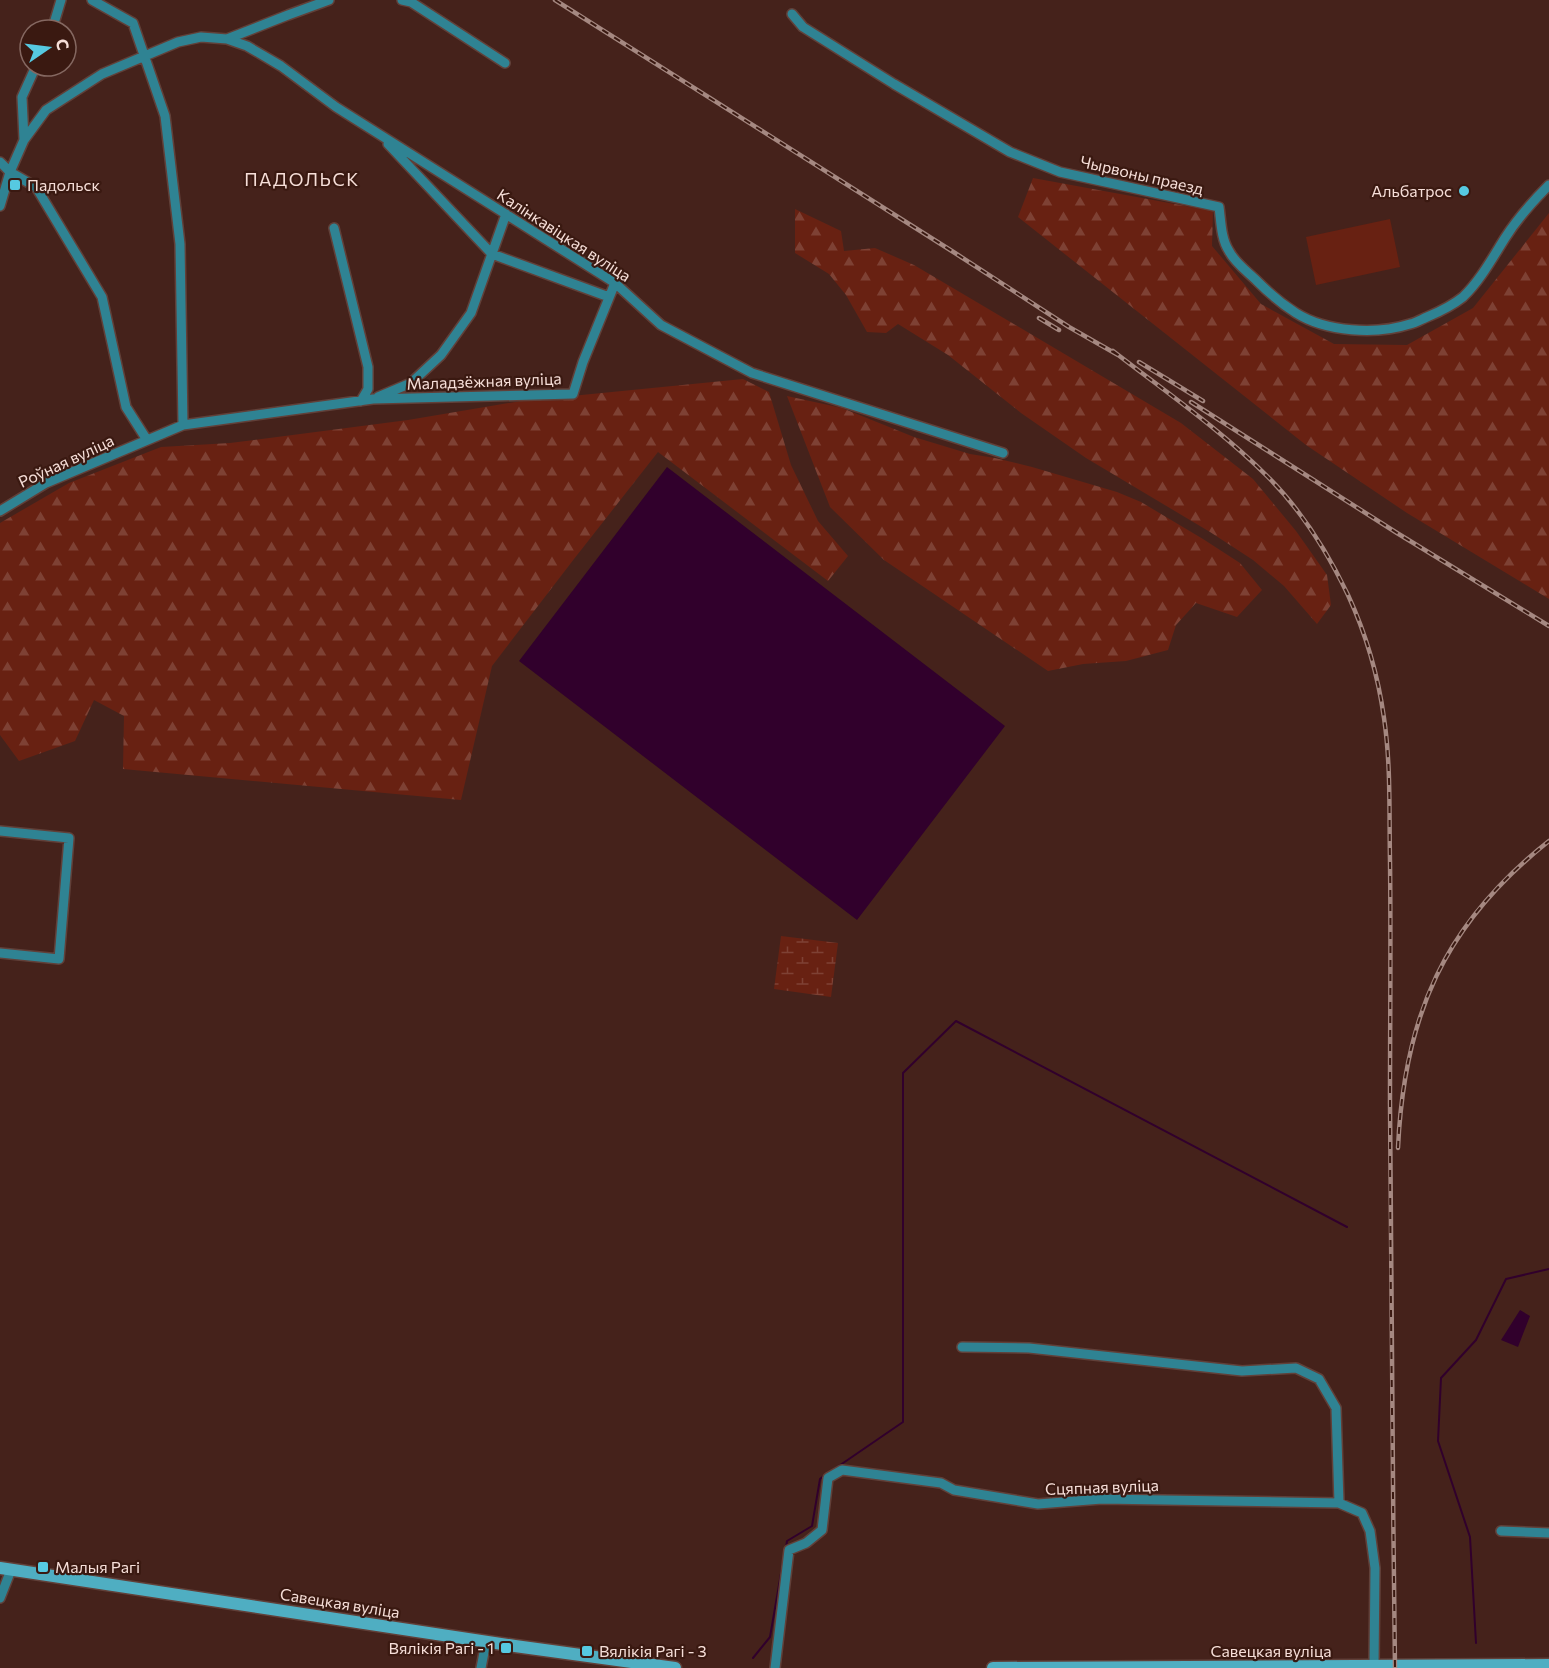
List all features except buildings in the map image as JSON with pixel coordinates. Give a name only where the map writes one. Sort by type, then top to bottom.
[{"type":"main road","name":"Савецкая вуліца","points":[[5,1569],[486,1642],[675,1668]]},
{"type":"main road","name":"Савецкая вуліца","points":[[993,1668],[1354,1668],[1549,1665]]},
{"type":"street","points":[[55,18],[62,0]]},
{"type":"street","points":[[92,0],[133,23],[165,116],[180,244],[183,425]]},
{"type":"street","name":"Калінкавіцкая вуліца","points":[[227,39],[329,0]]},
{"type":"street","points":[[402,0],[411,2],[505,63]]},
{"type":"street","name":"Чырвоны праезд","points":[[792,14],[803,27],[1010,152],[1060,172],[1219,207],[1229,253],[1270,293],[1297,314],[1336,328],[1355,331],[1410,325],[1462,297],[1476,282],[1532,202],[1549,185]]},
{"type":"street","name":"Калінкавіцкая вуліца","points":[[24,140],[46,110],[102,74],[178,42],[201,37],[227,39],[247,46],[281,66],[336,107],[615,283],[662,325],[752,373],[1003,453]]},
{"type":"street","points":[[0,206],[10,172],[24,140],[22,97],[31,78]]},
{"type":"street","points":[[378,133],[492,254],[609,297],[615,283]]},
{"type":"street","points":[[0,162],[10,172],[36,187],[102,297],[126,407],[147,440]]},
{"type":"street","points":[[373,399],[411,384],[441,355],[471,313],[506,214]]},
{"type":"street","points":[[334,228],[368,367],[368,389],[361,401]]},
{"type":"street","name":"Маладзёжная вуліца","points":[[147,440],[183,425],[373,399],[573,394],[609,297]]},
{"type":"street","name":"Роўная вуліца","points":[[0,511],[46,483],[147,440]]},
{"type":"street","points":[[0,831],[69,838],[58,959],[0,953]]},
{"type":"street","points":[[962,1347],[1029,1348],[1242,1371],[1296,1368],[1319,1379],[1336,1408],[1339,1503]]},
{"type":"street","name":"Сцяпная вуліца","points":[[775,1668],[789,1550],[806,1543],[822,1530],[828,1478],[842,1470],[941,1482],[954,1490],[1038,1504],[1102,1498],[1339,1503],[1362,1513],[1370,1531],[1375,1568],[1374,1667]]},
{"type":"street","points":[[1501,1532],[1549,1533]]},
{"type":"street","points":[[0,1598],[5,1569]]},
{"type":"street","points":[[481,1668],[486,1642]]},
{"type":"green space","points":[[1033,178],[1213,211],[1212,246],[1261,304],[1334,344],[1407,345],[1473,308],[1549,213],[1549,599],[1407,513],[1306,445],[1018,217]]},
{"type":"green space","points":[[795,209],[841,231],[844,251],[875,248],[914,265],[1181,423],[1253,479],[1296,531],[1327,575],[1331,605],[1317,624],[1284,586],[1253,560],[1086,458],[1021,413],[948,355],[898,324],[886,333],[867,332],[846,295],[829,274],[795,253]]},
{"type":"green space","points":[[1390,219],[1400,267],[1316,285],[1306,237]]},
{"type":"green space","points":[[743,379],[769,392],[791,465],[818,521],[848,556],[828,581],[658,452],[492,666],[461,800],[123,769],[124,716],[94,700],[75,741],[19,761],[0,735],[0,523],[69,483],[161,447],[230,443],[408,420],[521,401]]},
{"type":"green space","points":[[787,396],[842,408],[914,437],[970,454],[1032,467],[1117,492],[1141,502],[1240,563],[1262,590],[1237,617],[1196,603],[1176,625],[1168,650],[1126,661],[1083,664],[1048,671],[884,560],[830,507]]},
{"type":"green space","points":[[781,936],[838,943],[831,997],[774,989]]},
{"type":"shaded area","points":[[667,467],[1005,726],[857,920],[519,661]]},
{"type":"shaded area","points":[[1520,1310],[1530,1316],[1518,1347],[1501,1340]]},
{"type":"waterway","points":[[830,1472],[903,1422],[903,1073],[956,1021],[1347,1227]]},
{"type":"waterway","points":[[1476,1643],[1470,1537],[1438,1441],[1441,1378],[1476,1340],[1506,1279],[1549,1269]]},
{"type":"waterway","points":[[786,1548],[787,1541],[812,1526],[820,1479],[825,1475]]},
{"type":"waterway","points":[[753,1658],[770,1637],[783,1562]]},
{"type":"railway","points":[[555,0],[1069,327],[1118,355]]},
{"type":"railway","points":[[1039,318],[1059,330]]},
{"type":"railway","points":[[1113,351],[1231,443],[1292,503],[1323,548],[1348,595],[1366,640],[1378,686],[1388,753],[1389,789],[1390,1245],[1395,1668]]},
{"type":"railway","points":[[1139,362],[1203,401]]},
{"type":"railway","points":[[1191,402],[1549,626]]},
{"type":"railway","points":[[1398,1148],[1409,1056],[1436,976],[1457,940],[1482,905],[1549,841]]},
{"type":"place","name":"Падольск","points":[[15,185]]},
{"type":"place","name":"Альбатрос","points":[[1464,191]]},
{"type":"place","name":"Малыя Рагі","points":[[43,1567]]},
{"type":"place","name":"Вялікія Рагі - 1","points":[[506,1648]]},
{"type":"place","name":"Вялікія Рагі - 3","points":[[587,1651]]},
{"type":"district","name":"ПАДОЛЬСК","points":[[302,180]]}]
